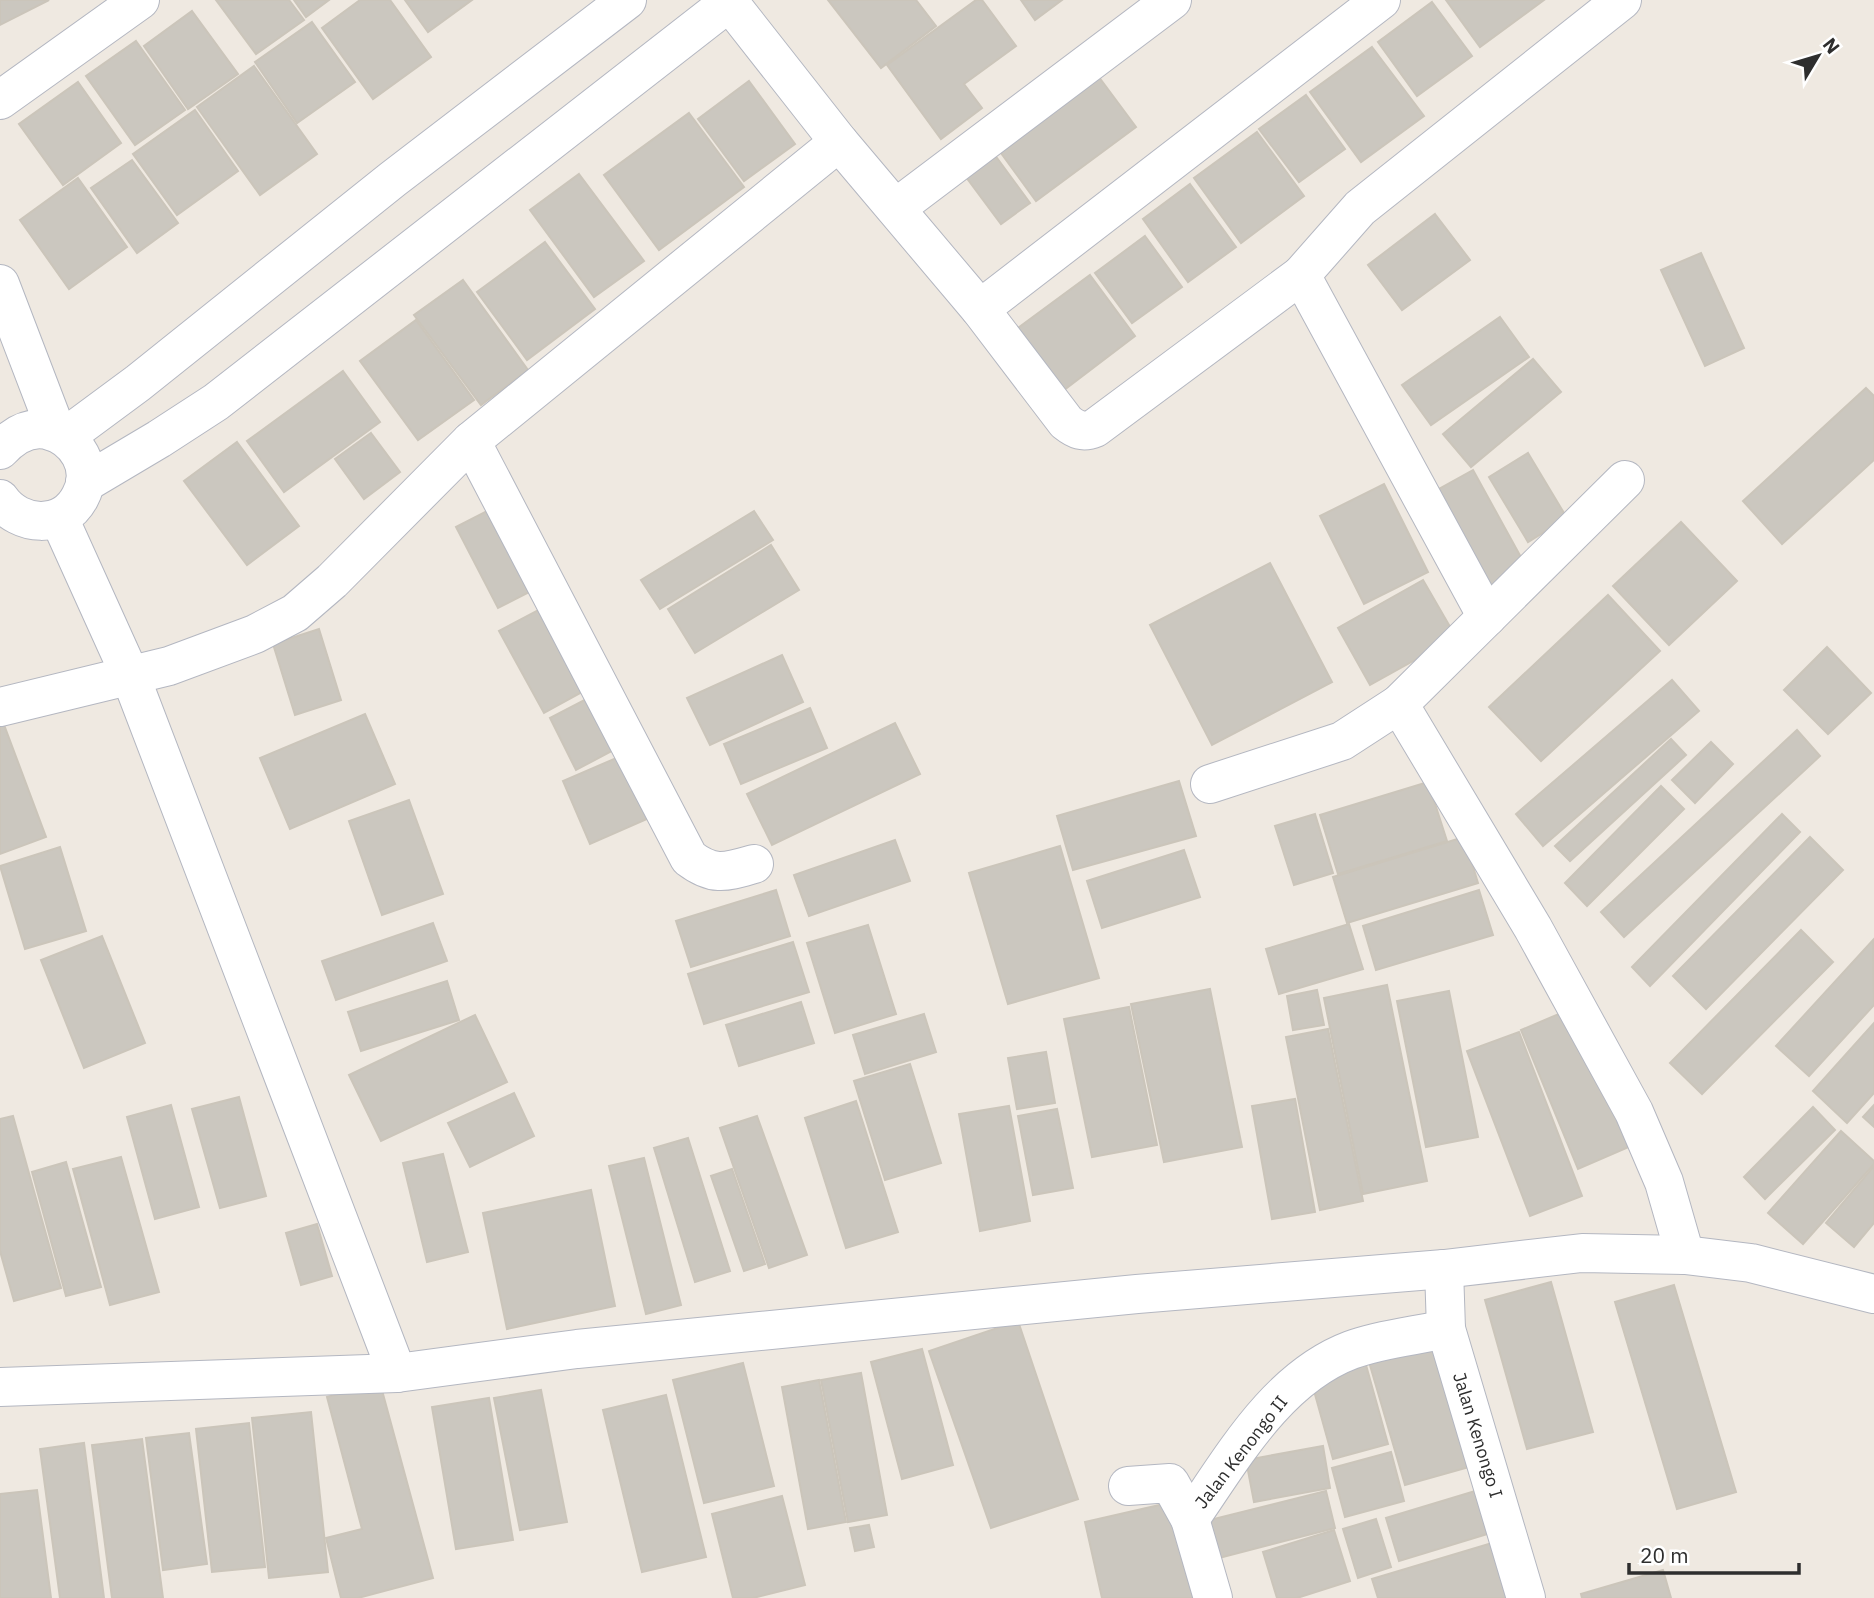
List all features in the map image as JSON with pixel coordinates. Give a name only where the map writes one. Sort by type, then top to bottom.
[{"type":"street","points":[[0,100],[140,0]]},
{"type":"street","points":[[61,435],[138,383],[393,179],[627,0]]},
{"type":"street","points":[[896,208],[1172,0]]},
{"type":"street","points":[[980,309],[1381,0]]},
{"type":"street","points":[[85,483],[216,402],[730,1],[839,142],[980,309],[1066,422],[1079,430],[1088,431],[1301,275],[1360,208],[1622,0]]},
{"type":"street","points":[[0,707],[169,666],[255,634],[295,613],[332,581],[471,441],[839,142]]},
{"type":"street","points":[[1301,275],[1487,617]]},
{"type":"street","points":[[0,284],[61,435]]},
{"type":"street","points":[[0,449],[26,431],[40,429],[61,435],[78,449],[85,466],[85,483],[80,497],[71,509],[59,517],[46,522],[32,521],[18,517],[2,506]]},
{"type":"street","points":[[471,441],[689,858],[716,872],[754,864]]},
{"type":"street","points":[[1210,784],[1342,741],[1399,704],[1625,480]]},
{"type":"street","points":[[59,517],[130,675],[397,1373]]},
{"type":"street","points":[[1399,704],[1533,928],[1634,1112],[1664,1182],[1685,1255]]},
{"type":"street","points":[[0,1387],[397,1373],[577,1349],[1582,1254],[1685,1255],[1751,1264],[1874,1294]]},
{"type":"street","name":"Jalan Kenongo I","points":[[1444,1269],[1446,1329],[1527,1598]]},
{"type":"street","name":"Jalan Kenongo II","points":[[1213,1598],[1190,1519],[1266,1415],[1309,1372],[1353,1349],[1446,1329]]},
{"type":"street","points":[[1128,1486],[1170,1483],[1190,1519]]},
{"type":"building","points":[[0,0],[49,0],[0,25]]},
{"type":"building","points":[[216,0],[289,0],[304,20],[256,54]]},
{"type":"building","points":[[294,0],[329,0],[306,17]]},
{"type":"building","points":[[360,0],[390,0],[431,57],[373,99],[322,28]]},
{"type":"building","points":[[405,0],[472,0],[428,32]]},
{"type":"building","points":[[828,0],[916,0],[936,26],[881,68]]},
{"type":"building","points":[[976,0],[982,0],[1016,46],[964,84],[982,108],[941,139],[887,65]]},
{"type":"building","points":[[1021,0],[1062,0],[1035,20]]},
{"type":"building","points":[[1446,0],[1544,0],[1480,47]]},
{"type":"building","points":[[1432,2],[1472,56],[1417,96],[1378,42]]},
{"type":"building","points":[[192,11],[238,74],[188,109],[144,46]]},
{"type":"building","points":[[312,22],[355,82],[297,123],[255,62]]},
{"type":"building","points":[[136,41],[185,110],[135,145],[86,76]]},
{"type":"building","points":[[1372,47],[1424,116],[1361,162],[1310,92]]},
{"type":"building","points":[[1090,65],[1136,127],[1036,201],[990,138]]},
{"type":"building","points":[[254,66],[317,154],[260,195],[197,107]]},
{"type":"building","points":[[749,81],[795,144],[744,181],[698,119]]},
{"type":"building","points":[[78,82],[121,143],[63,185],[19,124]]},
{"type":"building","points":[[1306,95],[1345,149],[1299,182],[1259,129]]},
{"type":"building","points":[[195,110],[238,171],[177,215],[133,154]]},
{"type":"building","points":[[689,113],[744,187],[659,250],[604,175]]},
{"type":"building","points":[[1257,132],[1304,196],[1241,243],[1194,178]]},
{"type":"building","points":[[989,147],[1030,203],[1001,224],[960,169]]},
{"type":"building","points":[[132,160],[178,223],[137,253],[91,188]]},
{"type":"building","points":[[579,174],[644,261],[594,297],[530,210]]},
{"type":"building","points":[[78,178],[127,247],[69,289],[20,220]]},
{"type":"building","points":[[1190,184],[1236,247],[1188,282],[1143,219]]},
{"type":"building","points":[[1435,214],[1470,260],[1402,310],[1368,265]]},
{"type":"building","points":[[1145,236],[1182,287],[1132,323],[1095,273]]},
{"type":"building","points":[[545,242],[595,309],[527,360],[477,292]]},
{"type":"building","points":[[1701,253],[1744,348],[1705,366],[1661,270]]},
{"type":"building","points":[[1090,275],[1135,336],[1064,390],[1018,328]]},
{"type":"building","points":[[463,280],[528,370],[481,405],[414,315]]},
{"type":"building","points":[[1500,317],[1529,357],[1431,425],[1402,385]]},
{"type":"building","points":[[416,320],[474,400],[418,440],[360,361]]},
{"type":"building","points":[[1533,359],[1561,392],[1471,467],[1443,434]]},
{"type":"building","points":[[343,371],[380,422],[284,492],[247,441]]},
{"type":"building","points":[[1866,388],[1874,396],[1874,460],[1782,544],[1743,501]]},
{"type":"building","points":[[371,433],[400,472],[364,499],[335,459]]},
{"type":"building","points":[[237,442],[299,526],[247,565],[184,481]]},
{"type":"building","points":[[1528,453],[1567,518],[1528,542],[1489,477]]},
{"type":"building","points":[[1473,470],[1528,570],[1485,594],[1430,494]]},
{"type":"building","points":[[1384,484],[1428,572],[1364,604],[1320,516]]},
{"type":"building","points":[[495,507],[537,588],[498,608],[456,527]]},
{"type":"building","points":[[754,511],[773,540],[660,609],[641,580]]},
{"type":"building","points":[[1681,522],[1737,581],[1669,645],[1613,586]]},
{"type":"building","points":[[771,545],[799,590],[695,653],[668,609]]},
{"type":"building","points":[[1270,563],[1332,682],[1212,745],[1150,625]]},
{"type":"building","points":[[1423,580],[1456,637],[1370,685],[1338,628]]},
{"type":"building","points":[[1608,595],[1660,651],[1541,761],[1489,707]]},
{"type":"building","points":[[546,606],[591,687],[544,713],[499,631]]},
{"type":"building","points":[[319,629],[341,700],[295,715],[273,644]]},
{"type":"building","points":[[1827,647],[1871,693],[1828,734],[1784,690]]},
{"type":"building","points":[[782,655],[803,702],[710,745],[687,698]]},
{"type":"building","points":[[1672,680],[1699,711],[1543,846],[1516,814]]},
{"type":"building","points":[[594,695],[621,746],[576,770],[550,718]]},
{"type":"building","points":[[810,708],[827,748],[741,784],[724,744]]},
{"type":"building","points":[[0,714],[46,837],[0,854]]},
{"type":"building","points":[[365,714],[395,784],[290,829],[260,758]]},
{"type":"building","points":[[895,723],[920,774],[772,845],[747,794]]},
{"type":"building","points":[[1797,730],[1820,756],[1624,937],[1601,912]]},
{"type":"building","points":[[1671,739],[1686,755],[1570,861],[1555,846]]},
{"type":"building","points":[[1711,742],[1733,764],[1695,803],[1672,780]]},
{"type":"building","points":[[628,753],[656,815],[590,844],[563,781]]},
{"type":"building","points":[[1179,781],[1196,836],[1073,870],[1057,816]]},
{"type":"building","points":[[1428,782],[1447,841],[1338,874],[1320,815]]},
{"type":"building","points":[[1661,786],[1684,809],[1587,906],[1565,883]]},
{"type":"building","points":[[409,800],[443,894],[382,915],[349,821]]},
{"type":"building","points":[[1315,814],[1333,873],[1294,885],[1275,826]]},
{"type":"building","points":[[1782,814],[1800,832],[1650,986],[1632,967]]},
{"type":"building","points":[[1464,837],[1478,883],[1347,923],[1333,877]]},
{"type":"building","points":[[1810,837],[1843,870],[1706,1009],[1673,976]]},
{"type":"building","points":[[895,840],[910,881],[809,916],[794,875]]},
{"type":"building","points":[[1060,846],[1099,978],[1008,1004],[969,873]]},
{"type":"building","points":[[60,847],[86,931],[25,949],[0,866]]},
{"type":"building","points":[[1184,850],[1200,897],[1102,928],[1087,881]]},
{"type":"building","points":[[776,890],[790,936],[691,967],[676,921]]},
{"type":"building","points":[[1479,890],[1493,935],[1376,970],[1363,926]]},
{"type":"building","points":[[433,923],[447,961],[336,1000],[322,961]]},
{"type":"building","points":[[1349,924],[1363,969],[1279,994],[1266,949]]},
{"type":"building","points":[[868,925],[896,1014],[835,1033],[807,943]]},
{"type":"building","points":[[1801,930],[1833,962],[1702,1094],[1670,1063]]},
{"type":"building","points":[[102,936],[145,1043],[84,1068],[41,960]]},
{"type":"building","points":[[1873,940],[1874,1005],[1809,1076],[1776,1046]]},
{"type":"building","points":[[793,942],[809,992],[704,1024],[688,974]]},
{"type":"building","points":[[447,981],[459,1020],[361,1051],[348,1012]]},
{"type":"building","points":[[1387,985],[1427,1181],[1363,1194],[1324,998]]},
{"type":"building","points":[[1210,989],[1242,1147],[1164,1162],[1131,1004]]},
{"type":"building","points":[[1317,990],[1324,1025],[1293,1030],[1287,996]]},
{"type":"building","points":[[1449,991],[1478,1137],[1426,1147],[1397,1001]]},
{"type":"building","points":[[801,1002],[814,1043],[739,1066],[726,1025]]},
{"type":"building","points":[[1129,1007],[1157,1145],[1092,1157],[1064,1019]]},
{"type":"building","points":[[1573,1008],[1631,1146],[1578,1169],[1521,1030]]},
{"type":"building","points":[[924,1014],[936,1052],[865,1074],[853,1035]]},
{"type":"building","points":[[475,1015],[507,1082],[381,1141],[349,1075]]},
{"type":"building","points":[[1874,1023],[1874,1093],[1847,1123],[1813,1091]]},
{"type":"building","points":[[1328,1029],[1363,1201],[1320,1210],[1286,1037]]},
{"type":"building","points":[[1519,1032],[1582,1196],[1530,1216],[1467,1051]]},
{"type":"building","points":[[1046,1052],[1055,1103],[1017,1109],[1008,1058]]},
{"type":"building","points":[[910,1064],[941,1163],[885,1180],[854,1081]]},
{"type":"building","points":[[514,1093],[534,1136],[470,1167],[448,1123]]},
{"type":"building","points":[[239,1097],[266,1196],[220,1208],[192,1109]]},
{"type":"building","points":[[1295,1099],[1315,1212],[1272,1219],[1252,1106]]},
{"type":"building","points":[[856,1101],[898,1232],[846,1248],[805,1118]]},
{"type":"building","points":[[171,1105],[199,1207],[155,1219],[127,1117]]},
{"type":"building","points":[[1874,1105],[1874,1127],[1863,1117]]},
{"type":"building","points":[[1009,1106],[1030,1221],[980,1231],[959,1114]]},
{"type":"building","points":[[1813,1107],[1835,1130],[1765,1199],[1744,1177]]},
{"type":"building","points":[[1057,1109],[1073,1188],[1033,1195],[1018,1116]]},
{"type":"building","points":[[13,1116],[61,1288],[14,1301],[0,1251],[0,1119]]},
{"type":"building","points":[[757,1116],[807,1255],[769,1268],[720,1128]]},
{"type":"building","points":[[1841,1131],[1874,1161],[1874,1164],[1803,1244],[1768,1213]]},
{"type":"building","points":[[688,1138],[730,1271],[695,1282],[654,1148]]},
{"type":"building","points":[[443,1154],[468,1252],[427,1262],[403,1163]]},
{"type":"building","points":[[121,1157],[159,1292],[110,1305],[73,1169]]},
{"type":"building","points":[[644,1158],[681,1305],[646,1314],[609,1166]]},
{"type":"building","points":[[66,1162],[101,1287],[66,1296],[32,1172]]},
{"type":"building","points":[[1874,1166],[1874,1223],[1854,1247],[1826,1223]]},
{"type":"building","points":[[732,1169],[765,1264],[744,1271],[711,1176]]},
{"type":"building","points":[[591,1190],[615,1306],[507,1329],[483,1213]]},
{"type":"building","points":[[317,1224],[332,1276],[301,1285],[286,1233]]},
{"type":"building","points":[[1551,1282],[1593,1432],[1527,1449],[1485,1300]]},
{"type":"building","points":[[1674,1285],[1736,1492],[1677,1509],[1615,1302]]},
{"type":"building","points":[[1018,1321],[1078,1499],[991,1528],[929,1351]]},
{"type":"building","points":[[1438,1335],[1476,1465],[1405,1485],[1367,1355]]},
{"type":"building","points":[[922,1349],[953,1465],[902,1479],[871,1362]]},
{"type":"building","points":[[743,1363],[774,1486],[704,1503],[673,1380]]},
{"type":"building","points":[[1366,1365],[1388,1444],[1333,1459],[1311,1380]]},
{"type":"building","points":[[861,1373],[887,1515],[848,1522],[821,1380]]},
{"type":"building","points":[[819,1380],[846,1522],[808,1529],[782,1387]]},
{"type":"building","points":[[380,1383],[433,1578],[358,1598],[341,1598],[326,1538],[362,1529],[327,1397]]},
{"type":"building","points":[[541,1390],[567,1522],[520,1530],[494,1398]]},
{"type":"building","points":[[666,1395],[706,1557],[642,1572],[603,1410]]},
{"type":"building","points":[[489,1398],[513,1540],[456,1549],[432,1407]]},
{"type":"building","points":[[311,1412],[328,1572],[269,1578],[252,1418]]},
{"type":"building","points":[[249,1423],[265,1567],[212,1572],[196,1429]]},
{"type":"building","points":[[189,1433],[207,1564],[163,1570],[146,1438]]},
{"type":"building","points":[[142,1439],[163,1598],[112,1598],[92,1445]]},
{"type":"building","points":[[84,1443],[104,1598],[60,1598],[40,1449]]},
{"type":"building","points":[[1323,1446],[1330,1488],[1254,1502],[1246,1460]]},
{"type":"building","points":[[1391,1452],[1404,1501],[1345,1517],[1332,1468]]},
{"type":"building","points":[[1485,1488],[1497,1531],[1399,1561],[1386,1518]]},
{"type":"building","points":[[37,1490],[51,1598],[0,1598],[0,1494]]},
{"type":"building","points":[[1326,1491],[1335,1528],[1219,1558],[1210,1520]]},
{"type":"building","points":[[782,1496],[805,1585],[753,1598],[733,1598],[712,1514]]},
{"type":"building","points":[[1177,1501],[1200,1598],[1102,1598],[1085,1522]]},
{"type":"building","points":[[1376,1519],[1391,1567],[1358,1578],[1343,1529]]},
{"type":"building","points":[[869,1525],[874,1547],[855,1551],[850,1528]]},
{"type":"building","points":[[1334,1530],[1350,1581],[1297,1598],[1277,1598],[1263,1552]]},
{"type":"building","points":[[1492,1543],[1508,1598],[1378,1598],[1372,1579]]},
{"type":"building","points":[[1663,1570],[1671,1598],[1582,1598],[1581,1594]]}]
